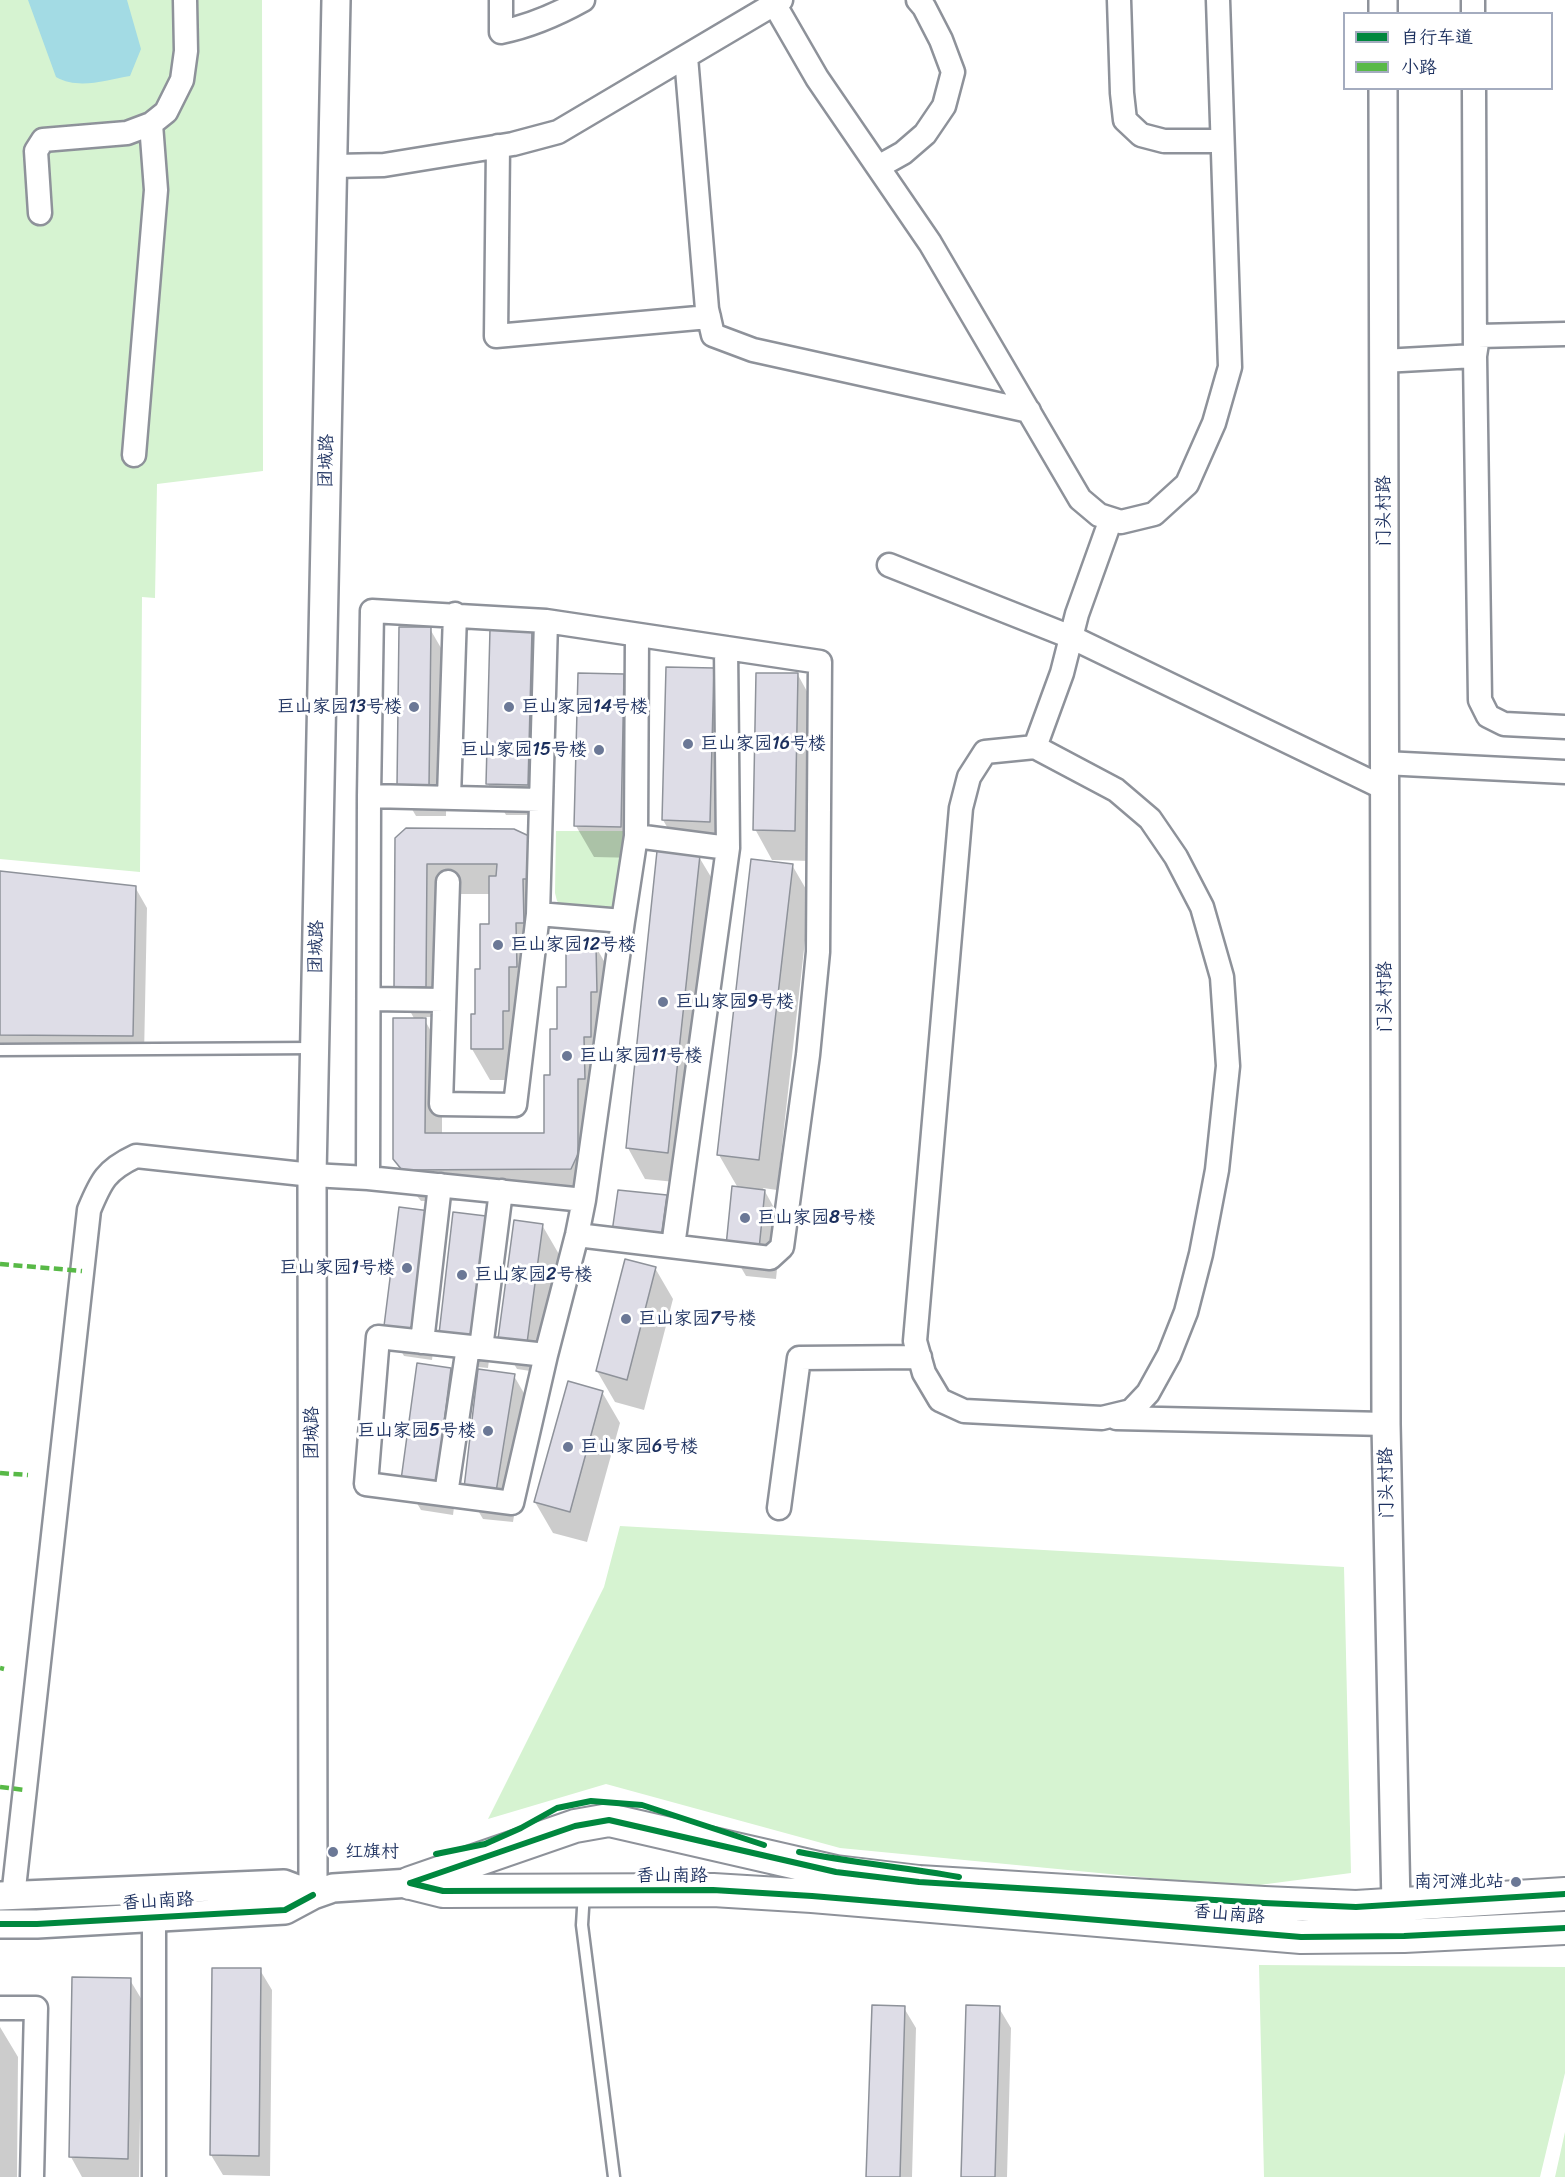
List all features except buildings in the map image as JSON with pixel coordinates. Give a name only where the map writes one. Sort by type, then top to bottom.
[{"type":"main road","name":"香山南路","points":[[410,1882],[575,1826],[609,1820],[837,1872],[919,1882],[1356,1907],[1565,1894]]},
{"type":"main road","name":"香山南路","points":[[410,1882],[443,1891],[712,1890],[812,1896],[1301,1937],[1404,1936],[1565,1928]]},
{"type":"street","points":[[40,213],[36,151],[43,140],[127,133],[151,124],[166,112],[182,80],[186,51],[185,0]]},
{"type":"street","name":"团城路","points":[[313,1895],[312,1175],[336,0]]},
{"type":"street","points":[[501,0],[501,32],[522,28],[553,17],[583,0]]},
{"type":"street","points":[[878,167],[903,153],[925,134],[944,106],[953,72],[941,40],[918,0]]},
{"type":"street","points":[[1119,0],[1125,120],[1140,135],[1164,141],[1222,141]]},
{"type":"street","points":[[334,166],[384,165],[498,146],[558,132],[776,1],[817,78],[930,243],[1080,499],[1099,515],[1121,522],[1154,514],[1187,484],[1214,423],[1230,367],[1218,0]]},
{"type":"street","points":[[686,57],[709,317],[713,335],[753,350],[1029,411]]},
{"type":"street","name":"门头村路","points":[[1383,90],[1386,1424],[1396,1905]]},
{"type":"street","points":[[1474,90],[1480,700],[1488,716],[1504,724],[1565,727]]},
{"type":"street","points":[[134,455],[156,190],[151,124]]},
{"type":"street","points":[[498,146],[496,336],[709,317]]},
{"type":"street","points":[[1475,356],[1478,336],[1565,334]]},
{"type":"street","points":[[1383,361],[1475,356]]},
{"type":"street","points":[[1035,747],[1062,673],[1071,637],[1111,519]]},
{"type":"street","points":[[889,565],[1071,637],[1384,776],[1565,772]]},
{"type":"street","points":[[368,1178],[372,611],[546,621],[820,662],[818,952],[808,1055],[782,1247],[770,1258],[577,1235]]},
{"type":"street","points":[[449,797],[455,614]]},
{"type":"street","points":[[448,882],[441,1104],[515,1105],[538,914],[546,621]]},
{"type":"street","points":[[546,1355],[378,1337],[366,1484],[512,1503],[584,1200],[636,836],[637,635]]},
{"type":"street","points":[[673,1246],[728,848],[726,648]]},
{"type":"street","points":[[1102,1418],[1131,1412],[1148,1393],[1169,1355],[1186,1312],[1201,1254],[1217,1170],[1222,1124],[1228,1066],[1222,976],[1202,907],[1176,856],[1150,819],[1116,790],[1035,747],[986,752],[969,777],[961,808],[915,1341],[924,1373],[940,1400],[964,1412],[1102,1418],[1386,1424]]},
{"type":"street","points":[[369,796],[540,800]]},
{"type":"street","points":[[636,836],[728,848]]},
{"type":"street","points":[[538,914],[623,921]]},
{"type":"street","points":[[369,999],[444,1000]]},
{"type":"street","points":[[7,1897],[89,1210],[100,1183],[117,1165],[136,1156],[584,1200]]},
{"type":"street","points":[[422,1342],[440,1185]]},
{"type":"street","points":[[446,1494],[475,1347],[501,1191]]},
{"type":"street","points":[[779,1508],[799,1358],[920,1357]]},
{"type":"street","name":"香山南路","points":[[0,1924],[37,1924],[285,1910],[313,1895],[333,1888],[410,1882]]},
{"type":"street","name":"香山南路","points":[[7,1897],[285,1884],[313,1895]]},
{"type":"street","points":[[154,1917],[154,2177]]},
{"type":"street","points":[[0,2008],[36,2008],[32,2177]]},
{"type":"lane","points":[[0,1050],[315,1047]]},
{"type":"lane","points":[[584,1892],[582,1925],[614,2177]]},
{"type":"green space","points":[[0,0],[262,0],[263,471],[157,484],[155,598],[142,597],[140,872],[0,859]]},
{"type":"green space","points":[[556,831],[631,831],[625,909],[563,908],[557,901],[555,893]]},
{"type":"green space","points":[[620,1526],[1344,1567],[1351,1873],[1244,1887],[840,1848],[606,1784],[488,1819],[604,1587]]},
{"type":"green space","points":[[1259,1965],[1565,1967],[1565,2073],[1540,2177],[1264,2177]]},
{"type":"green space","points":[[1565,2132],[1565,2177],[1555,2177]]},
{"type":"water","points":[[28,0],[127,0],[141,49],[130,76],[102,82],[83,83],[65,81],[56,77]]},
{"type":"marked path","points":[[0,1264],[82,1271]]},
{"type":"marked path","points":[[0,1473],[28,1475]]},
{"type":"marked path","points":[[0,1668],[4,1669]]},
{"type":"marked path","points":[[0,1787],[25,1790]]},
{"type":"cycle path","points":[[436,1854],[485,1844],[557,1808],[591,1801],[642,1805],[764,1845]]},
{"type":"cycle path","points":[[410,1883],[575,1826],[609,1820],[836,1872],[919,1882],[1356,1907],[1565,1894]]},
{"type":"cycle path","points":[[799,1852],[959,1877]]},
{"type":"cycle path","points":[[410,1883],[443,1891],[713,1890],[812,1896],[1301,1937],[1404,1936],[1565,1928]]},
{"type":"cycle path","points":[[0,1924],[37,1924],[285,1910],[313,1895]]},
{"type":"place","name":"巨山家园13号楼","points":[[414,707]]},
{"type":"place","name":"巨山家园14号楼","points":[[509,707]]},
{"type":"place","name":"巨山家园16号楼","points":[[688,744]]},
{"type":"place","name":"巨山家园15号楼","points":[[599,750]]},
{"type":"place","name":"巨山家园12号楼","points":[[498,945]]},
{"type":"place","name":"巨山家园9号楼","points":[[663,1002]]},
{"type":"place","name":"巨山家园11号楼","points":[[567,1056]]},
{"type":"place","name":"巨山家园8号楼","points":[[745,1218]]},
{"type":"place","name":"巨山家园1号楼","points":[[407,1268]]},
{"type":"place","name":"巨山家园2号楼","points":[[462,1275]]},
{"type":"place","name":"巨山家园7号楼","points":[[626,1319]]},
{"type":"place","name":"巨山家园5号楼","points":[[488,1431]]},
{"type":"place","name":"巨山家园6号楼","points":[[568,1447]]},
{"type":"place","name":"红旗村","points":[[333,1852]]},
{"type":"place","name":"南河滩北站","points":[[1516,1882]]}]
